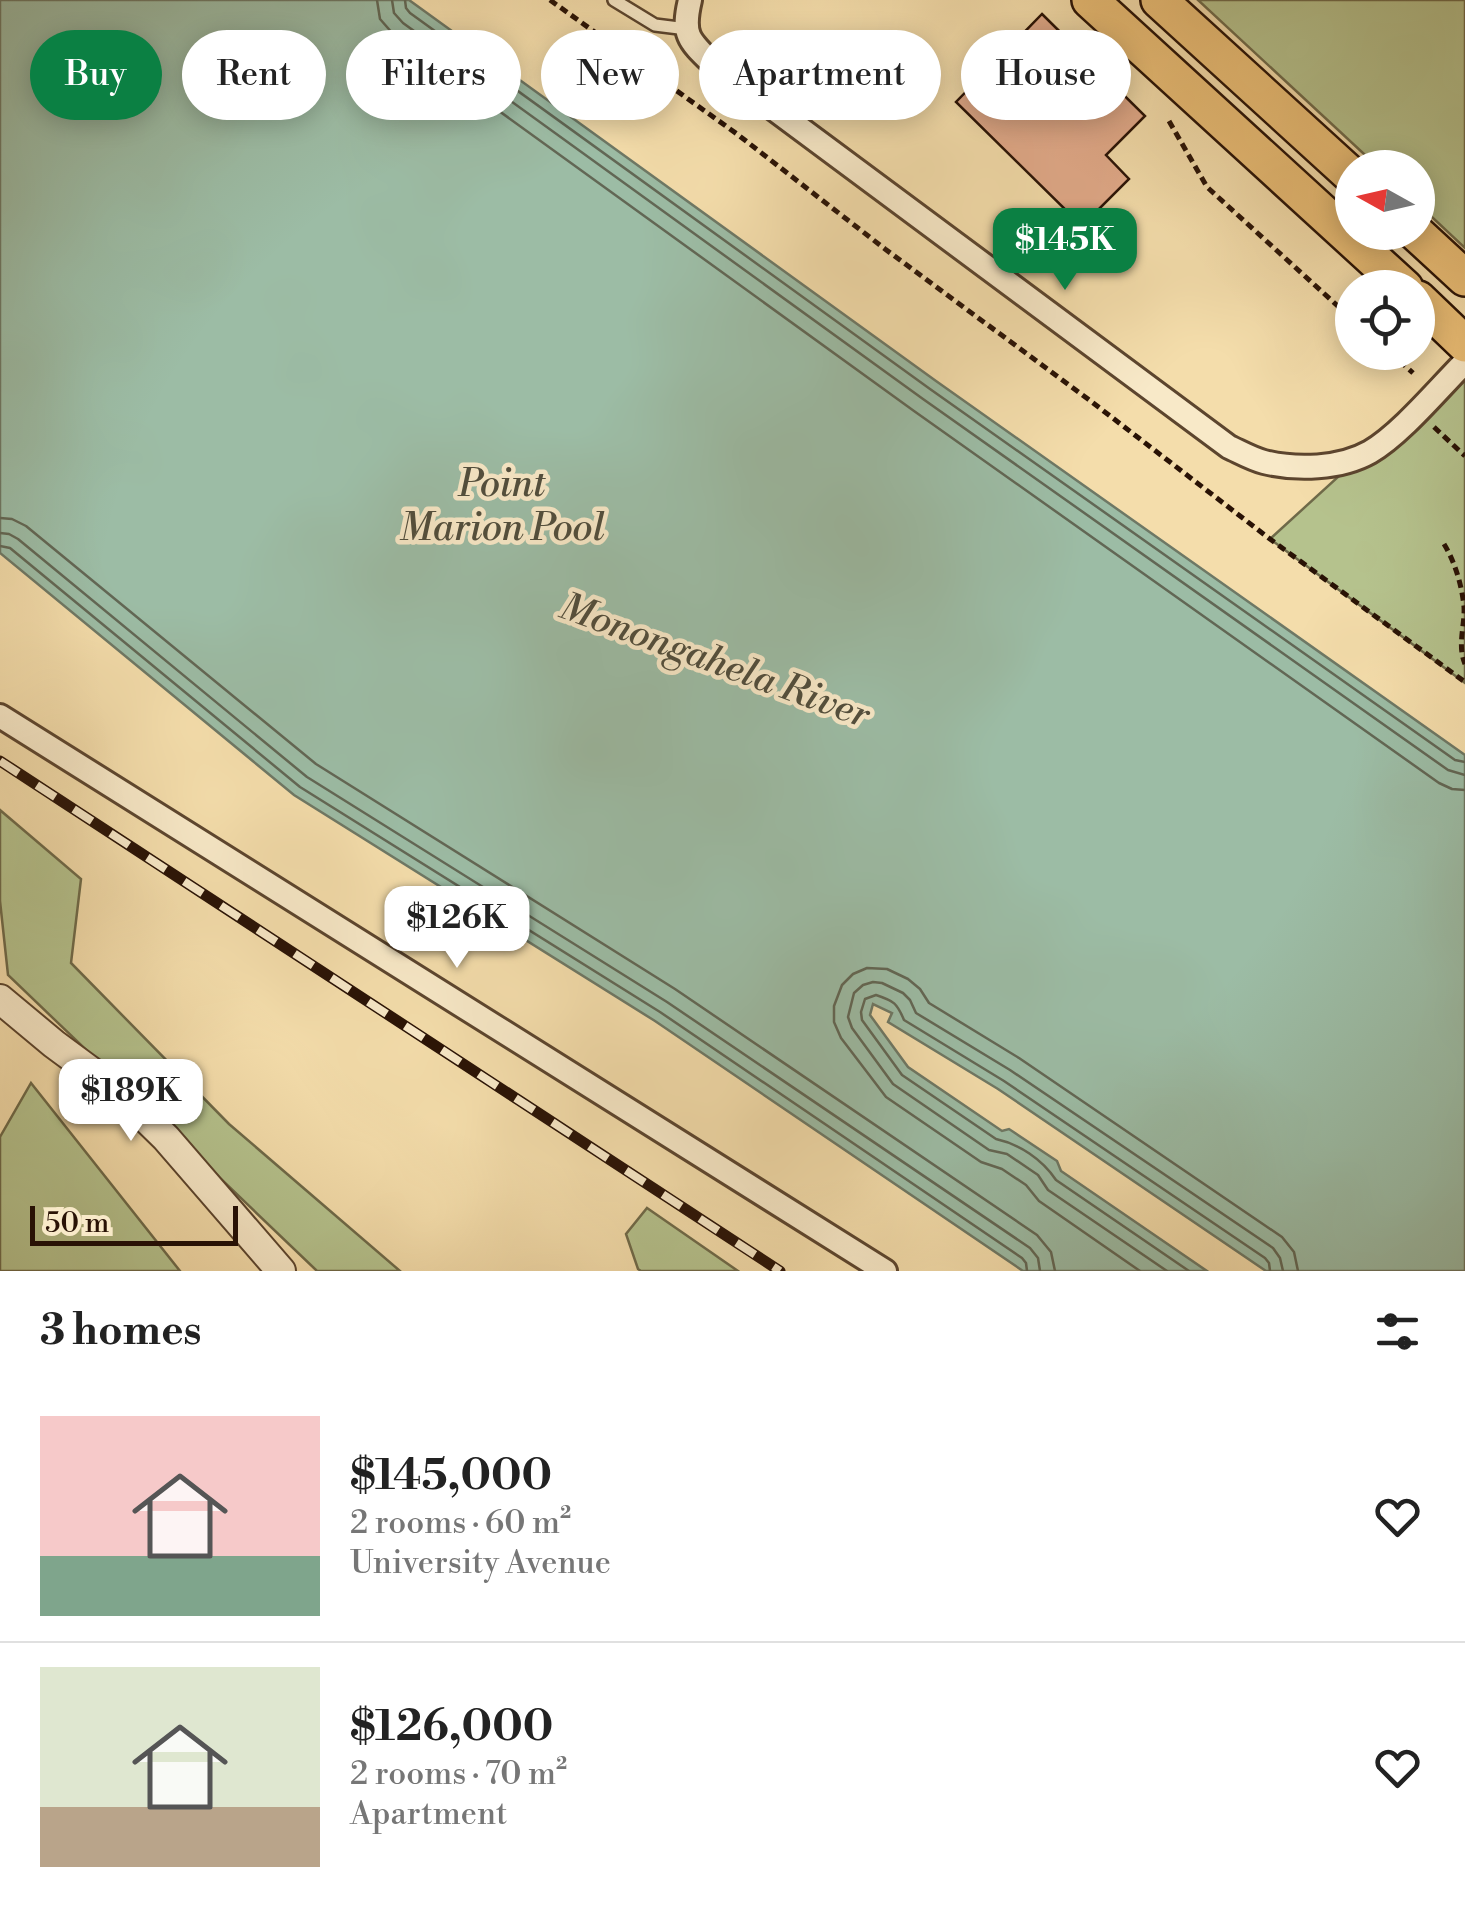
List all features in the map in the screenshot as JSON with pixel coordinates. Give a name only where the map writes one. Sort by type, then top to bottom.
[{"type":"main road","points":[[1090,0],[1386,270]]},
{"type":"main road","points":[[1159,0],[1335,160]]},
{"type":"main road","points":[[1435,250],[1465,278]]},
{"type":"main road","points":[[1435,315],[1465,344]]},
{"type":"street","points":[[690,0],[686,20],[689,41],[712,63],[1228,447],[1262,462],[1298,468],[1338,463],[1369,452],[1403,425],[1465,362]]},
{"type":"street","points":[[0,716],[884,1271]]},
{"type":"street","points":[[0,999],[119,1092],[166,1138],[281,1271]]},
{"type":"lane","points":[[614,0],[655,25],[687,29]]},
{"type":"path","points":[[550,0],[737,134],[885,250],[1465,682]]},
{"type":"path","points":[[1169,121],[1207,188],[1335,304]]},
{"type":"path","points":[[1409,370],[1412,373]]},
{"type":"path","points":[[1444,544],[1452,558],[1464,608],[1461,654],[1465,664]]},
{"type":"shaded area","points":[[1198,0],[1465,0],[1465,248],[1435,220],[1435,150],[1360,150]]},
{"type":"shaded area","points":[[1465,361],[1465,683],[1270,539]]},
{"type":"shaded area","points":[[0,810],[81,879],[71,963],[229,1124],[400,1271],[317,1271],[8,975],[0,901]]},
{"type":"shaded area","points":[[31,1083],[180,1271],[0,1271],[0,1137]]},
{"type":"shaded area","points":[[647,1208],[738,1271],[638,1269],[626,1234]]},
{"type":"water","name":"Point Marion Pool","points":[[0,0],[409,0],[450,30],[346,30],[346,120],[521,120],[521,81],[541,95],[541,120],[575,120],[1465,755],[1465,1271],[1266,1271],[998,1089],[888,1022],[892,1013],[873,1004],[870,1015],[908,1067],[1002,1131],[1009,1129],[1057,1161],[1061,1171],[1207,1271],[1023,1271],[655,1021],[294,795],[0,553]]},
{"type":"building","points":[[1042,14],[1058,30],[1026,30]]},
{"type":"building","points":[[1131,102],[1145,116],[1106,155],[1129,179],[1082,226],[974,120],[1131,120]]},
{"type":"railway","points":[[0,761],[780,1271]]},
{"type":"water label","name":"Monongahela River","points":[[715,660]]}]
